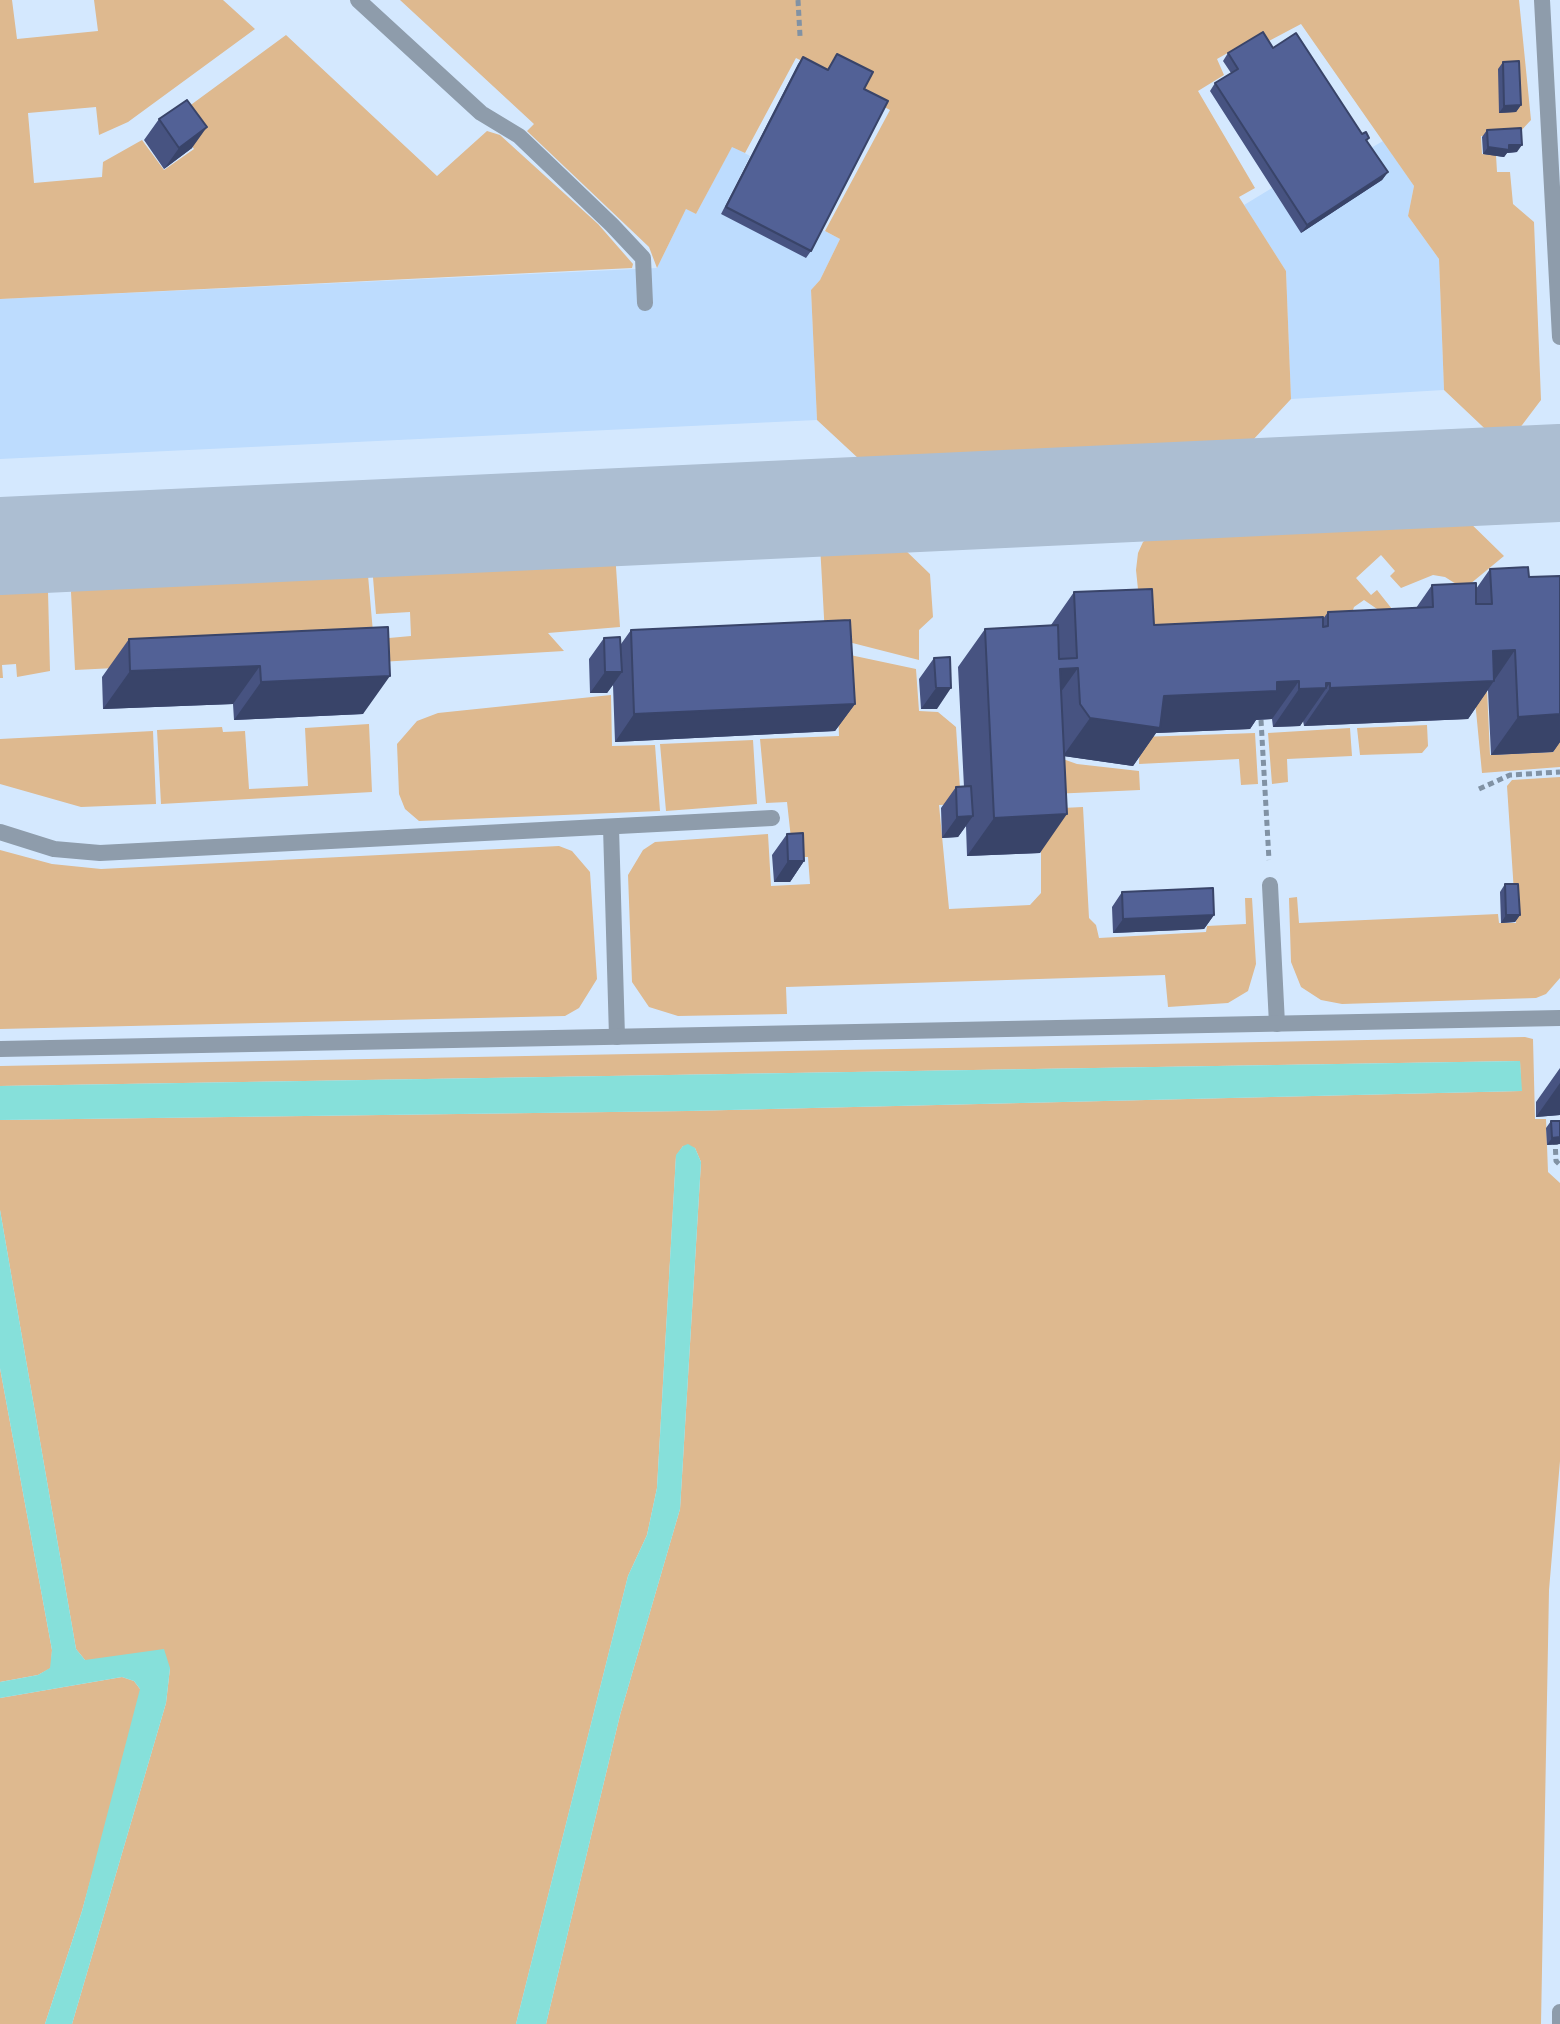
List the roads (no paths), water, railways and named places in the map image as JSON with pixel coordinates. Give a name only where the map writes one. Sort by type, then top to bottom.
[{"type":"street","points":[[358,0],[481,113],[519,136],[612,225],[643,258],[645,303]]},
{"type":"street","points":[[1542,0],[1560,337]]},
{"type":"street","points":[[0,832],[54,849],[100,853],[772,818]]},
{"type":"street","points":[[611,827],[617,1037]]},
{"type":"street","points":[[1270,885],[1277,1024]]},
{"type":"street","points":[[0,1049],[1560,1018]]},
{"type":"street","points":[[1560,2012],[1560,2024]]}]
